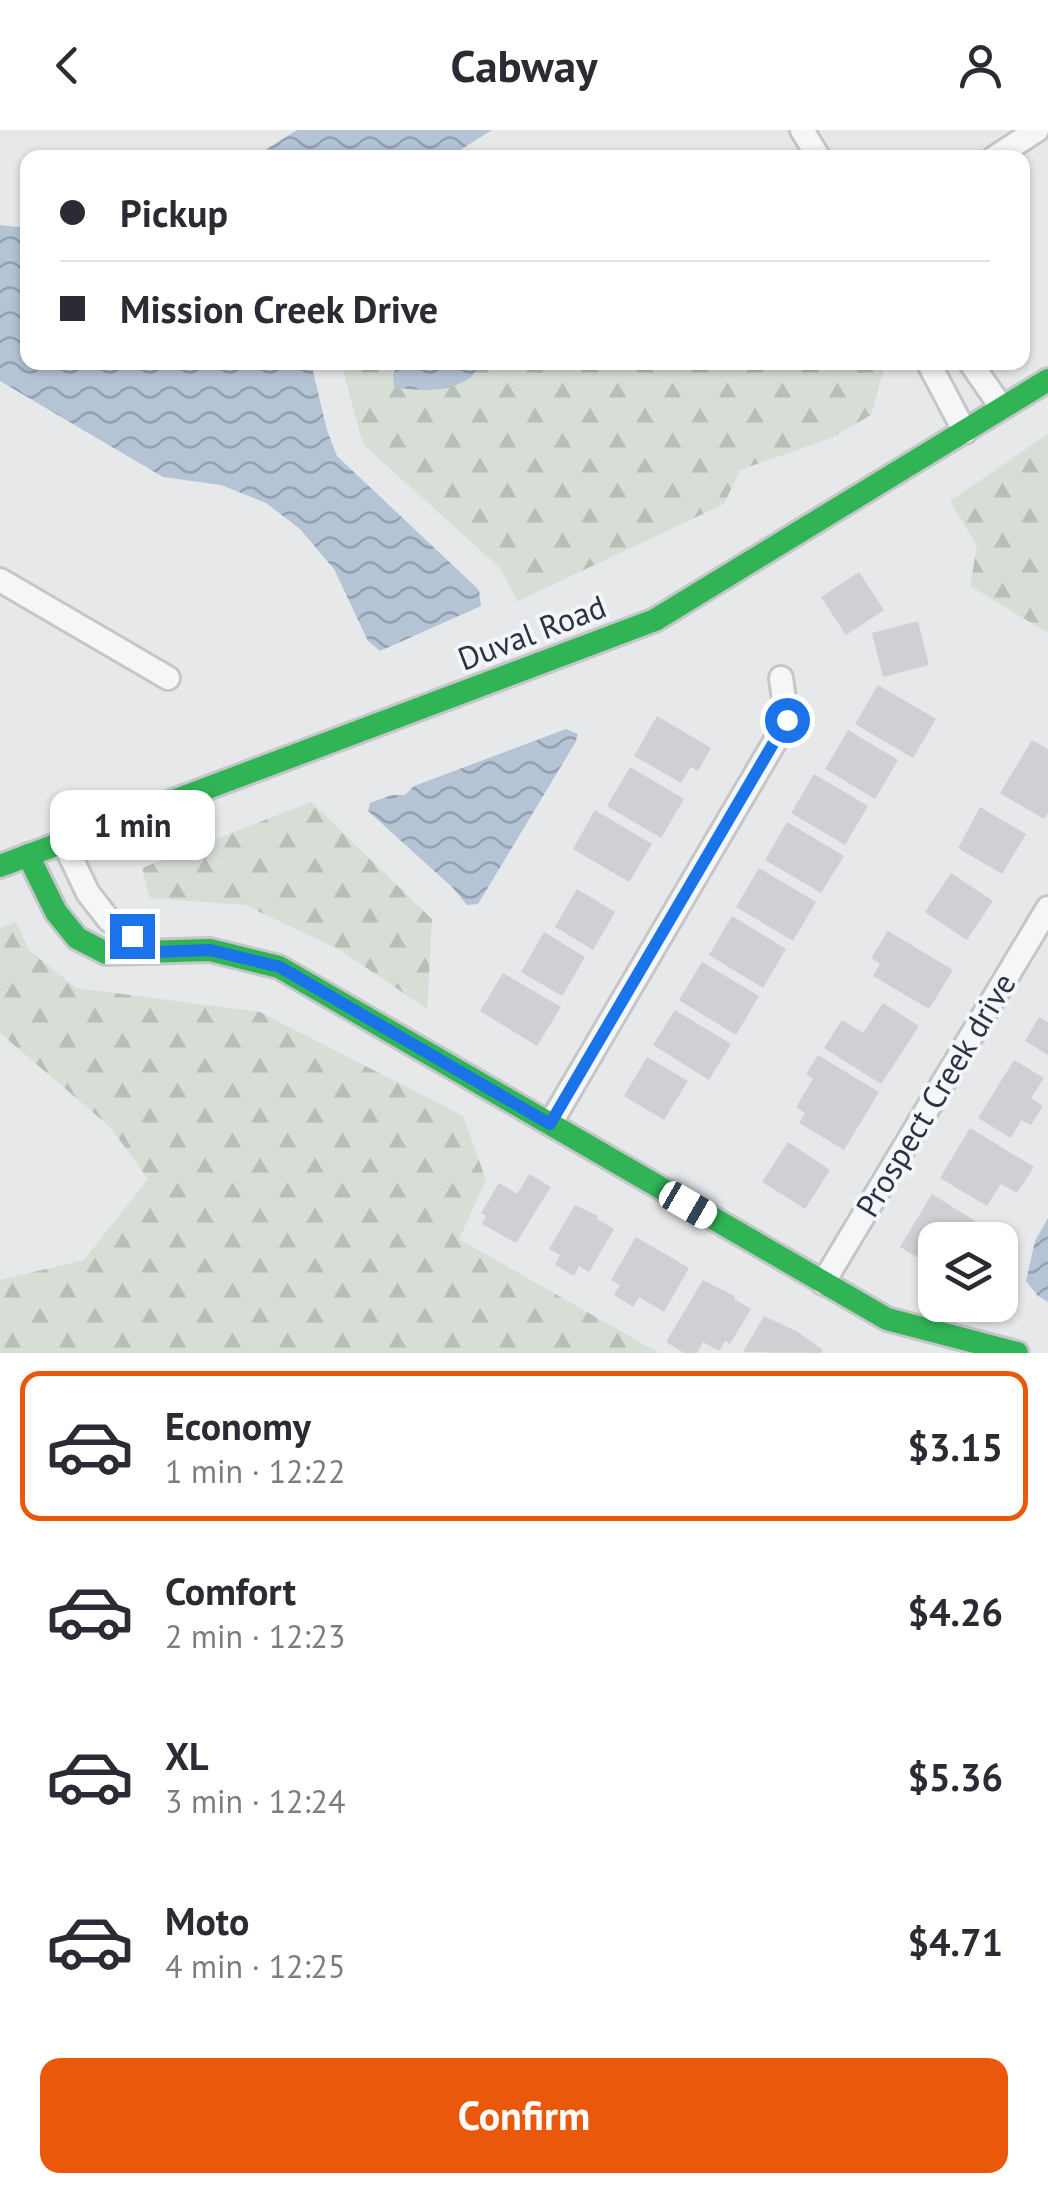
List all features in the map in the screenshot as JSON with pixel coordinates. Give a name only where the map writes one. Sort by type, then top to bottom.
[{"type":"main road","name":"Duval Road","points":[[0,866],[654,620],[1048,380]]},
{"type":"main road","points":[[28,856],[56,912],[77,938],[106,953],[210,950],[280,967],[887,1319],[1017,1353]]},
{"type":"street","points":[[1006,150],[1037,130]]},
{"type":"street","points":[[932,370],[965,432]]},
{"type":"street","points":[[976,370],[1002,408]]},
{"type":"street","points":[[0,580],[168,678]]},
{"type":"street","points":[[550,1124],[787,720],[781,678]]},
{"type":"street","points":[[64,843],[88,893],[109,920],[154,952]]},
{"type":"street","name":"Prospect Creek drive","points":[[824,1283],[1048,908]]},
{"type":"green space","points":[[343,370],[471,377],[475,370],[884,370],[871,415],[831,438],[740,470],[724,504],[518,601],[500,568],[363,444]]},
{"type":"green space","points":[[1048,434],[1048,633],[970,586],[977,546],[950,501]]},
{"type":"green space","points":[[311,802],[432,919],[427,1009],[340,950],[245,905],[150,898],[142,868]]},
{"type":"green space","points":[[16,922],[29,950],[76,988],[260,1012],[463,1116],[486,1180],[459,1239],[659,1353],[0,1353],[0,1280],[84,1260],[148,1179],[110,1127],[0,1033],[0,928]]},
{"type":"water","points":[[297,130],[492,130],[460,150],[265,150]]},
{"type":"water","points":[[0,225],[20,227],[20,370],[313,370],[337,456],[479,590],[481,606],[380,651],[368,641],[334,569],[300,529],[266,503],[221,485],[163,477],[0,381]]},
{"type":"water","points":[[395,370],[476,370],[463,382],[423,390],[394,386]]},
{"type":"water","points":[[566,729],[578,734],[575,743],[478,904],[467,905],[368,811],[370,803],[405,795],[414,786]]},
{"type":"water","points":[[1048,1218],[1048,1302],[1026,1281],[1035,1241]]},
{"type":"building","points":[[859,572],[884,610],[846,635],[821,597]]},
{"type":"building","points":[[918,621],[929,665],[883,677],[872,633]]},
{"type":"building","points":[[878,685],[936,719],[913,758],[855,724]]},
{"type":"building","points":[[657,716],[711,748],[698,771],[691,767],[681,783],[634,756]]},
{"type":"building","points":[[848,730],[898,760],[875,799],[825,769]]},
{"type":"building","points":[[1032,740],[1048,749],[1048,812],[1044,819],[1000,793]]},
{"type":"building","points":[[630,767],[684,799],[661,838],[607,806]]},
{"type":"building","points":[[814,774],[868,806],[845,845],[791,813]]},
{"type":"building","points":[[980,807],[1026,834],[1002,874],[958,848]]},
{"type":"building","points":[[595,810],[652,844],[629,882],[573,849]]},
{"type":"building","points":[[787,822],[844,856],[821,893],[765,860]]},
{"type":"building","points":[[759,868],[816,902],[793,941],[736,907]]},
{"type":"building","points":[[951,873],[993,901],[967,940],[925,912]]},
{"type":"building","points":[[577,889],[615,912],[593,950],[555,927]]},
{"type":"building","points":[[732,916],[786,949],[763,988],[709,955]]},
{"type":"building","points":[[888,931],[953,970],[929,1009],[873,976],[880,964],[871,958]]},
{"type":"building","points":[[544,932],[585,957],[562,996],[521,972]]},
{"type":"building","points":[[702,962],[759,996],[736,1035],[679,1000]]},
{"type":"building","points":[[503,973],[561,1007],[537,1046],[480,1011]]},
{"type":"building","points":[[883,1003],[919,1026],[881,1084],[824,1048],[842,1020],[863,1033]]},
{"type":"building","points":[[675,1010],[731,1044],[709,1080],[653,1045]]},
{"type":"building","points":[[1039,1017],[1048,1022],[1048,1055],[1025,1041]]},
{"type":"building","points":[[818,1055],[879,1092],[844,1150],[799,1123],[805,1113],[796,1107],[813,1079],[806,1074]]},
{"type":"building","points":[[647,1057],[688,1081],[664,1120],[624,1096]]},
{"type":"building","points":[[1014,1060],[1044,1078],[1031,1098],[1043,1106],[1031,1125],[1021,1120],[1011,1138],[978,1118]]},
{"type":"building","points":[[970,1128],[1034,1167],[1017,1193],[1001,1184],[987,1206],[940,1178]]},
{"type":"building","points":[[788,1142],[830,1170],[805,1209],[762,1182]]},
{"type":"building","points":[[529,1174],[551,1187],[516,1243],[482,1224],[486,1216],[481,1213],[499,1183],[517,1194]]},
{"type":"building","points":[[932,1194],[975,1221],[918,1222],[918,1258],[900,1247]]},
{"type":"building","points":[[575,1205],[614,1229],[589,1272],[579,1266],[574,1276],[555,1265],[560,1255],[549,1249]]},
{"type":"building","points":[[636,1237],[689,1268],[664,1312],[639,1297],[633,1307],[614,1295],[620,1285],[611,1280]]},
{"type":"building","points":[[703,1280],[751,1309],[730,1344],[725,1341],[719,1351],[703,1342],[697,1353],[684,1353],[666,1342]]},
{"type":"building","points":[[764,1316],[796,1331],[823,1350],[743,1352]]},
{"type":"traffic: fast","points":[[0,866],[655,620],[1048,380]]},
{"type":"traffic: fast","points":[[28,855],[56,912],[77,938],[106,953],[210,950],[279,967],[887,1319],[1017,1353]]},
{"type":"route","points":[[132,936],[154,952],[210,950],[280,967],[550,1124],[787,720]]}]
